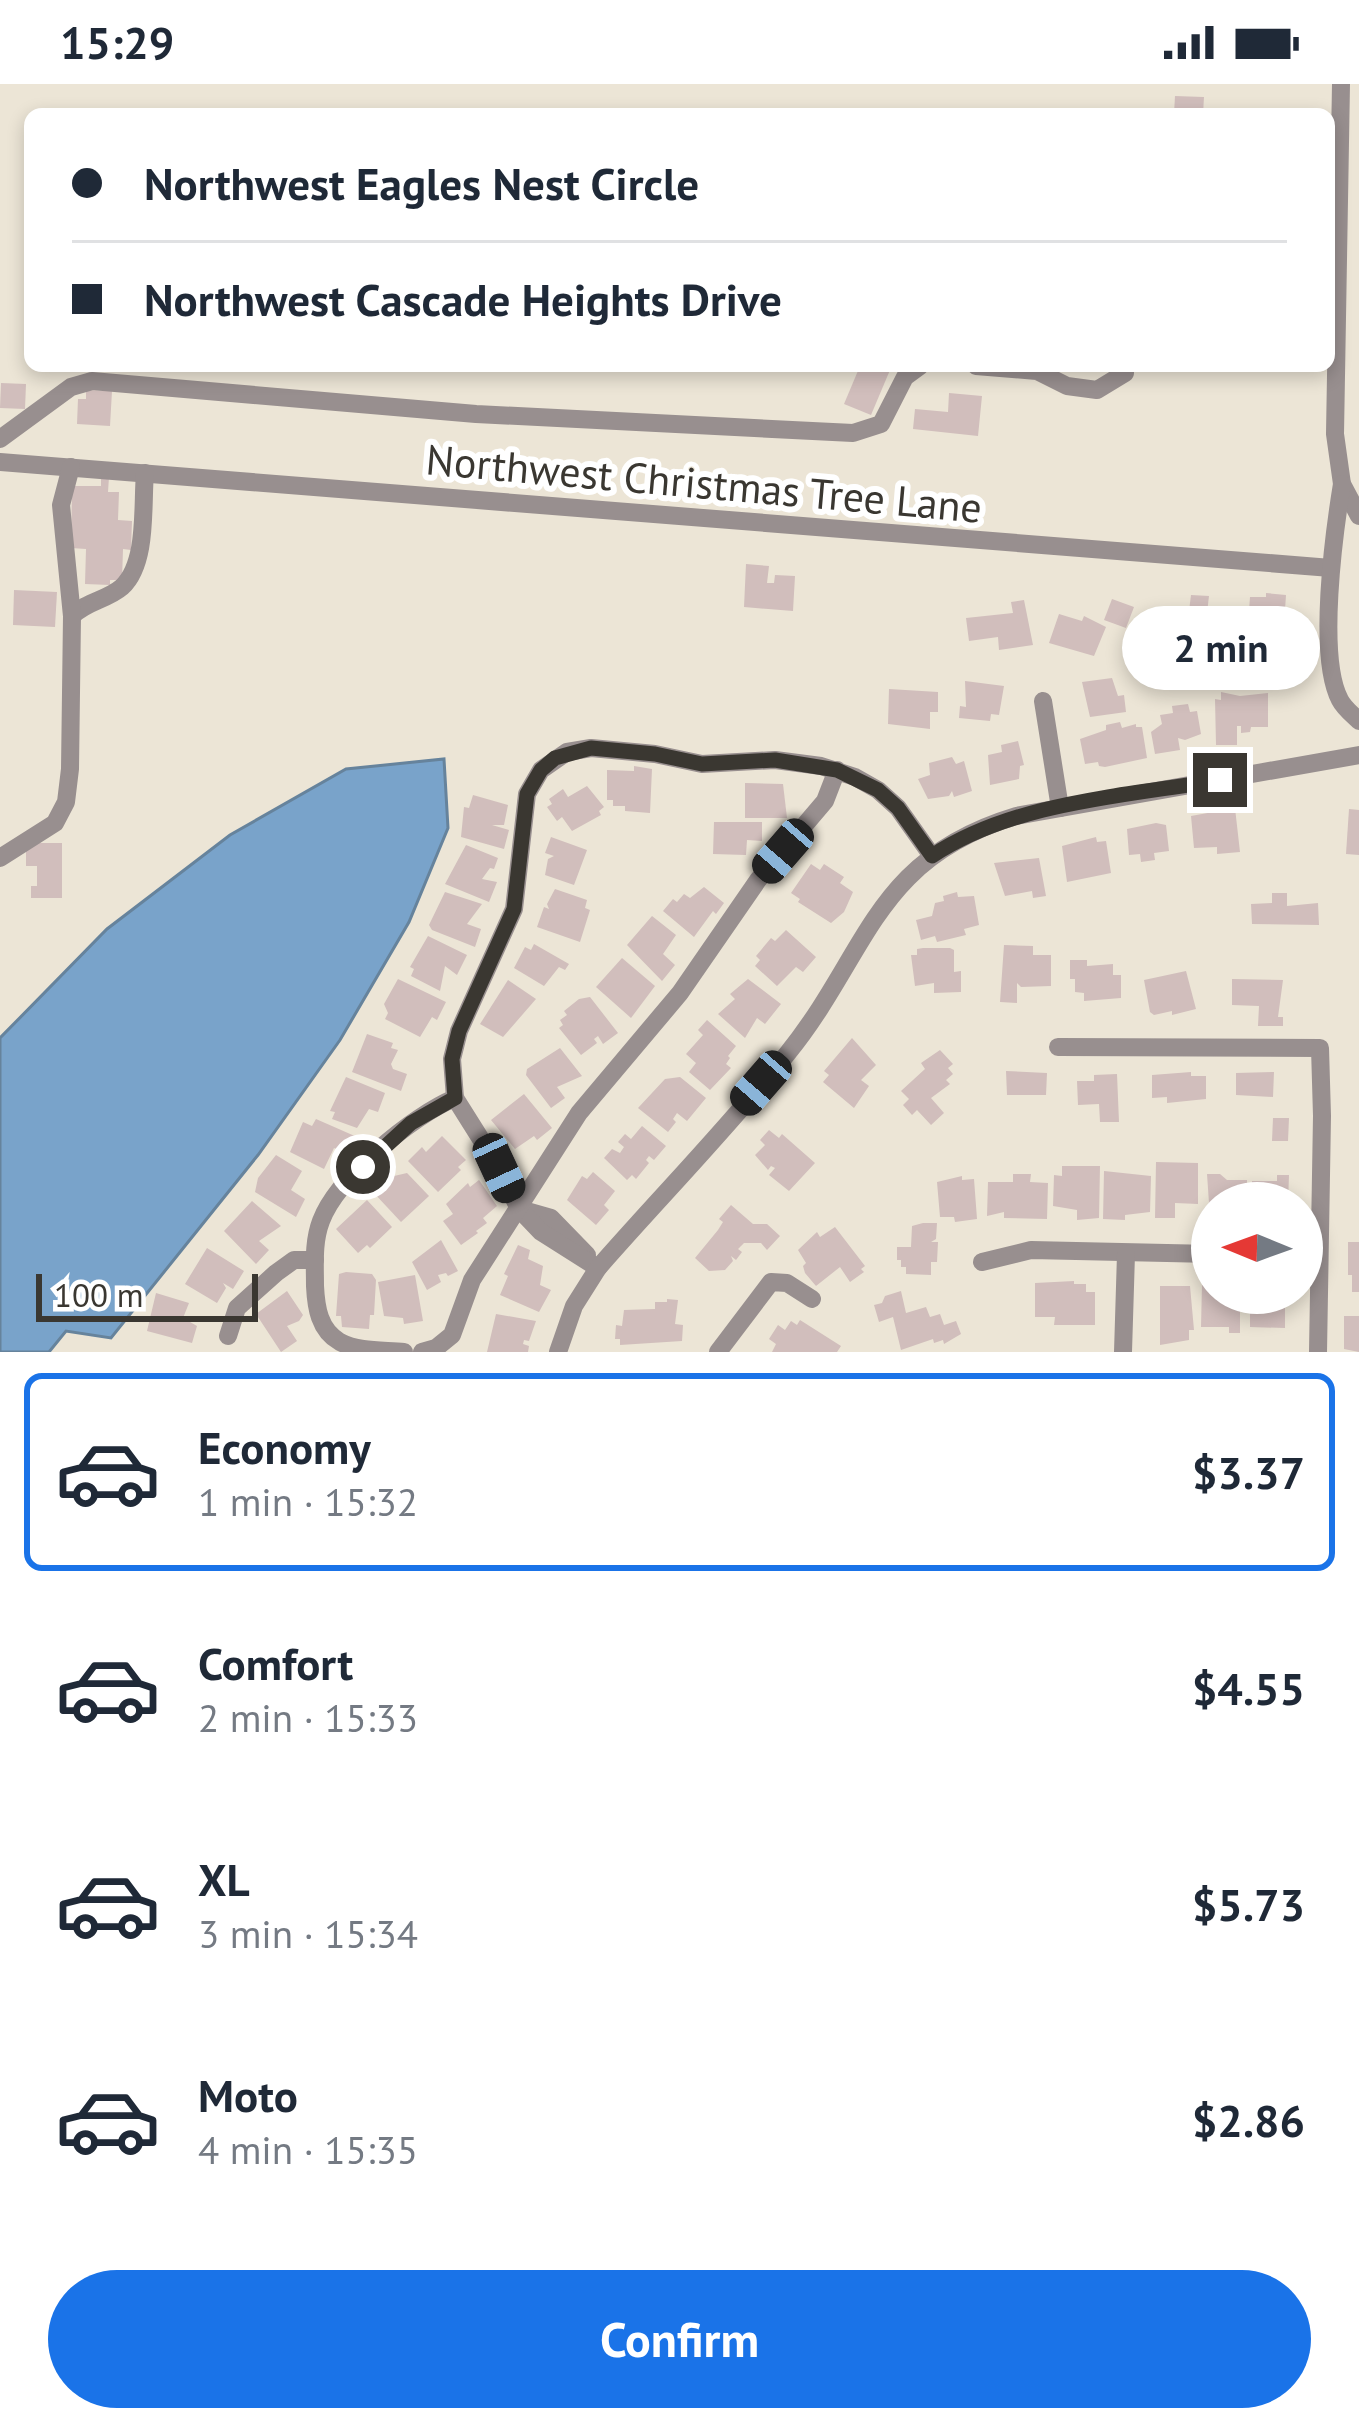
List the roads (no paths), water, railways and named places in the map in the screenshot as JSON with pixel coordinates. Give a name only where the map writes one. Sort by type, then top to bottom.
[{"type":"street","points":[[1335,219],[1341,84]]},
{"type":"street","points":[[0,439],[71,387],[92,381],[476,414],[854,433],[880,424],[904,377],[911,372]]},
{"type":"street","points":[[1041,372],[1067,386],[1097,390],[1122,372]]},
{"type":"street","points":[[1334,372],[1335,434],[1359,515]]},
{"type":"street","name":"Northwest Christmas Tree Lane","points":[[0,462],[1331,568]]},
{"type":"street","points":[[1,858],[55,823],[66,802],[72,616],[61,505],[71,467]]},
{"type":"street","points":[[72,616],[84,604],[128,582],[136,564],[145,473]]},
{"type":"street","points":[[1351,479],[1331,568],[1332,676],[1341,703],[1359,721]]},
{"type":"street","points":[[1043,701],[1060,808]]},
{"type":"street","points":[[598,1268],[541,1232],[518,1209],[499,1168],[455,1098],[452,1059],[459,1031],[514,909],[527,794],[541,770],[567,752],[591,748],[702,764],[775,760],[837,770],[888,799],[932,856]]},
{"type":"street","points":[[558,1352],[574,1306],[598,1268],[794,1046],[818,1016],[878,910],[932,856],[998,821],[1359,755]]},
{"type":"street","points":[[422,1352],[445,1342],[458,1326],[472,1280],[579,1112],[680,993],[758,880],[825,801],[837,770]]},
{"type":"street","points":[[1058,1047],[1320,1048],[1314,1182]]},
{"type":"street","points":[[404,1352],[358,1348],[333,1338],[323,1326],[316,1306],[315,1260],[321,1220],[340,1190],[411,1123],[455,1098]]},
{"type":"street","points":[[982,1262],[1031,1250],[1191,1254]]},
{"type":"street","points":[[1123,1352],[1126,1254]]},
{"type":"street","points":[[228,1336],[237,1308],[276,1273],[294,1260],[315,1260]]},
{"type":"street","points":[[718,1352],[771,1282],[787,1283],[812,1299]]},
{"type":"street","points":[[1315,1314],[1318,1352]]},
{"type":"water","points":[[444,759],[448,828],[409,922],[340,1040],[258,1155],[111,1338],[66,1331],[49,1352],[0,1352],[0,1038],[107,929],[230,835],[346,769]]}]
